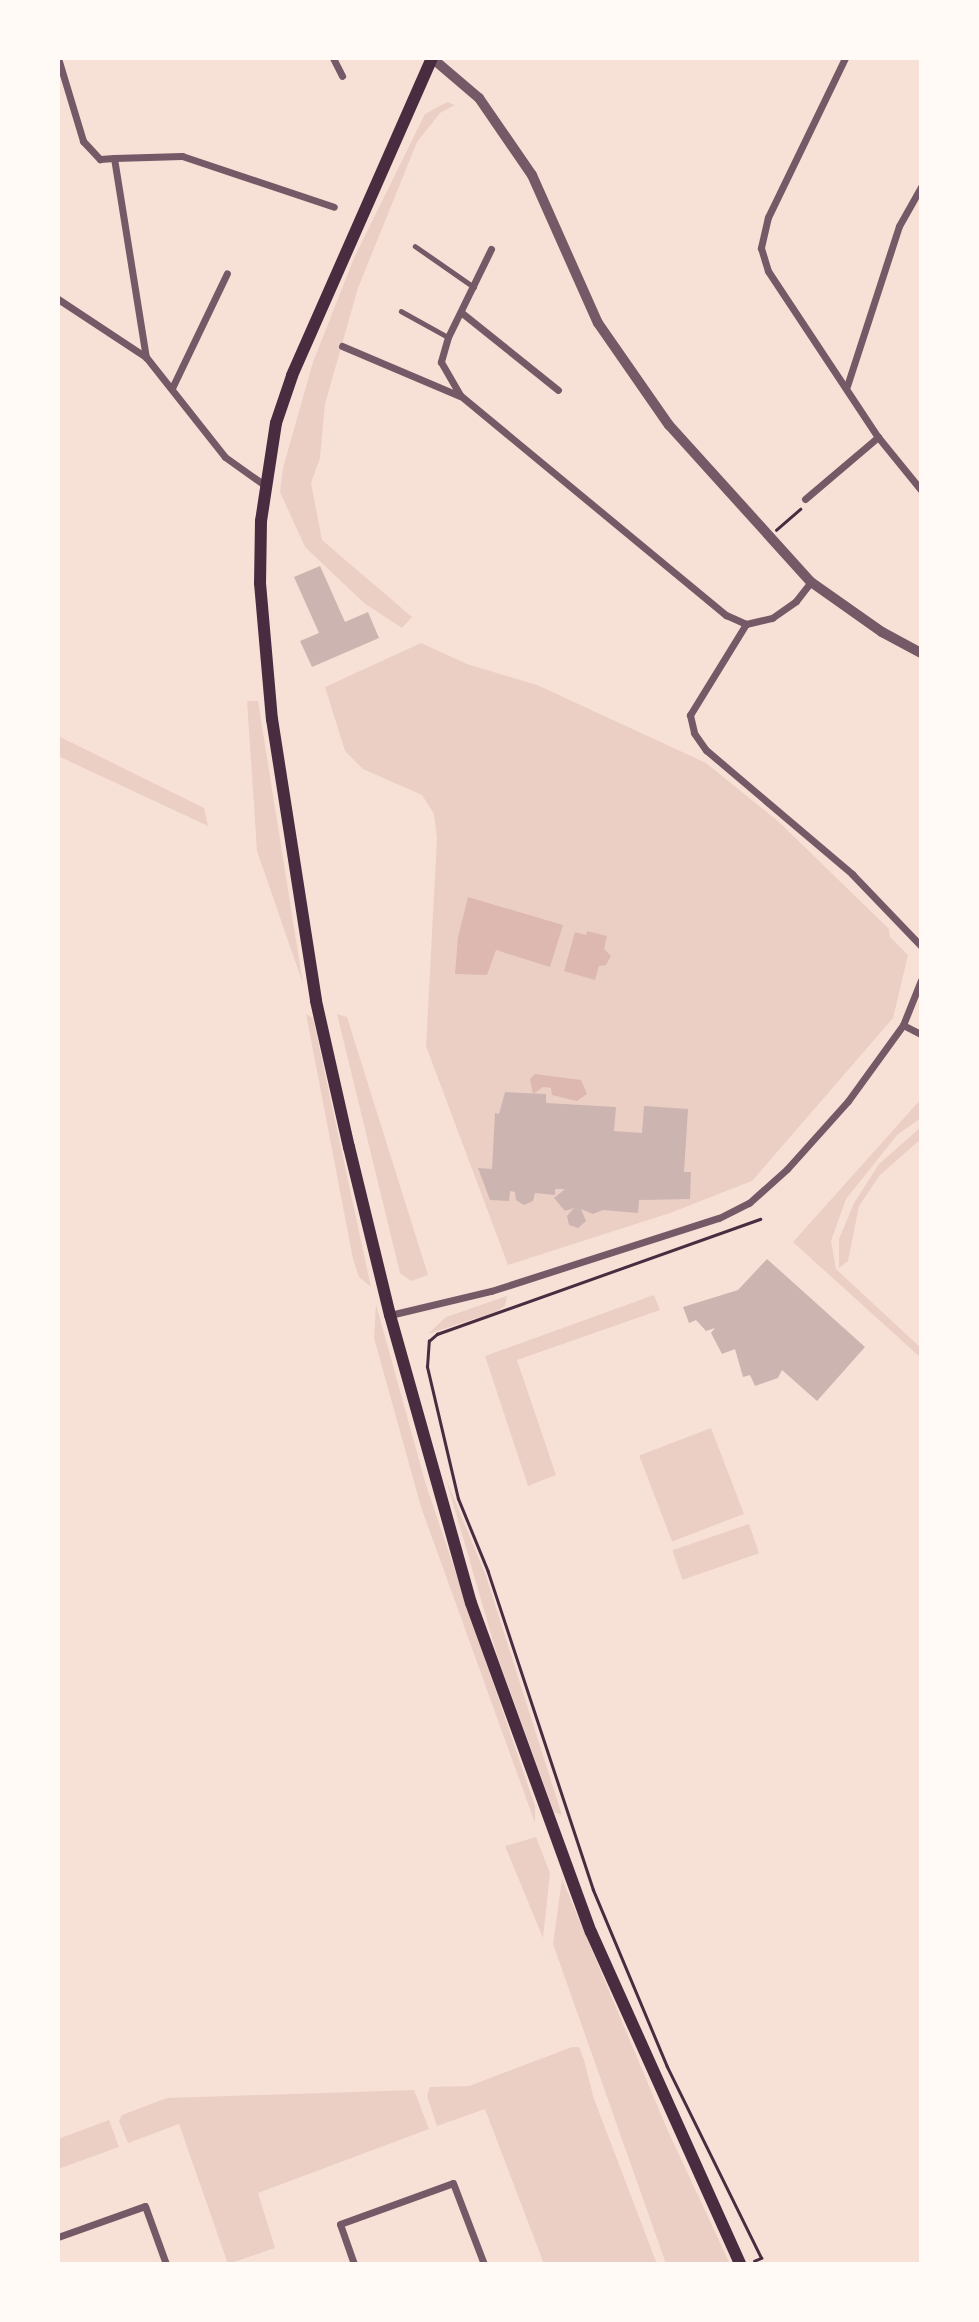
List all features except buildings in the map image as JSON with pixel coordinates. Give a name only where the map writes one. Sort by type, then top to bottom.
[{"type":"main road","points":[[432,58],[292,376],[263,484],[262,611],[268,695],[316,1001],[390,1315],[471,1603],[548,1823],[636,2038],[740,2264]]},
{"type":"street","points":[[58,58],[90,153],[100,159],[183,156],[334,207]]},
{"type":"street","points":[[333,58],[342,76]]},
{"type":"street","points":[[432,58],[480,99],[532,175],[580,287],[620,357],[668,425],[767,538],[811,582],[882,632],[921,653]]},
{"type":"street","points":[[845,58],[768,217],[761,248],[768,271],[847,386],[878,437],[921,490]]},
{"type":"street","points":[[114,158],[146,358]]},
{"type":"street","points":[[847,386],[899,226],[921,187]]},
{"type":"street","points":[[461,396],[441,362],[447,337],[462,313],[491,249]]},
{"type":"street","points":[[172,388],[227,274]]},
{"type":"street","points":[[58,299],[146,358],[225,457],[263,484]]},
{"type":"street","points":[[462,313],[558,390]]},
{"type":"street","points":[[342,346],[461,396],[726,615],[746,624],[772,618],[796,601],[811,582]]},
{"type":"street","points":[[804,499],[878,437]]},
{"type":"street","points":[[746,624],[690,715],[694,733],[706,750],[852,874],[921,946]]},
{"type":"street","points":[[390,1315],[491,1291],[719,1218],[749,1203],[787,1169],[839,1111],[903,1026],[921,980]]},
{"type":"street","points":[[903,1026],[921,1034]]},
{"type":"street","points":[[354,2264],[340,2224],[453,2183],[484,2264]]},
{"type":"street","points":[[58,2237],[145,2206],[166,2264]]},
{"type":"lane","points":[[415,246],[474,288]]},
{"type":"lane","points":[[401,311],[447,337]]},
{"type":"path","points":[[767,538],[802,508],[804,499]]},
{"type":"path","points":[[754,2261],[761,2258],[667,2067],[593,1890],[488,1572],[458,1499],[427,1367],[429,1341],[437,1334],[760,1219]]},
{"type":"shaded area","points":[[447,102],[455,105],[440,113],[417,142],[358,288],[325,404],[320,458],[311,483],[322,540],[412,617],[402,628],[364,603],[305,547],[280,492],[283,468],[313,362],[354,258],[425,114]]},
{"type":"shaded area","points":[[421,643],[467,664],[537,685],[706,763],[779,822],[889,929],[890,937],[908,955],[893,1018],[752,1181],[670,1213],[508,1265],[426,1046],[437,839],[434,814],[422,795],[363,769],[345,751],[325,687]]},
{"type":"shaded area","points":[[247,701],[258,701],[303,984],[257,851]]},
{"type":"shaded area","points":[[58,736],[204,808],[208,826],[58,756]]},
{"type":"shaded area","points":[[468,897],[563,925],[550,967],[496,950],[487,975],[455,974],[458,937]]},
{"type":"shaded area","points":[[587,931],[607,936],[604,949],[611,956],[606,965],[599,966],[595,980],[564,971],[575,932],[586,935]]},
{"type":"shaded area","points":[[306,1014],[313,1018],[371,1287],[359,1277],[353,1259]]},
{"type":"shaded area","points":[[337,1014],[347,1017],[428,1275],[411,1281],[400,1273]]},
{"type":"shaded area","points":[[535,1074],[581,1080],[587,1094],[577,1101],[552,1095],[551,1088],[543,1087],[533,1094],[530,1079]]},
{"type":"shaded area","points":[[921,1099],[921,1118],[897,1135],[846,1199],[831,1241],[836,1269],[921,1348],[921,1358],[793,1242]]},
{"type":"shaded area","points":[[921,1127],[921,1139],[880,1175],[859,1206],[848,1261],[839,1268],[839,1239],[854,1203],[879,1164]]},
{"type":"shaded area","points":[[654,1295],[660,1310],[517,1360],[556,1475],[528,1486],[485,1356]]},
{"type":"shaded area","points":[[507,1296],[505,1306],[495,1312],[428,1334],[446,1317]]},
{"type":"shaded area","points":[[376,1304],[426,1485],[535,1806],[535,1823],[421,1507],[374,1338]]},
{"type":"shaded area","points":[[711,1428],[744,1514],[672,1541],[639,1456]]},
{"type":"shaded area","points":[[446,1479],[486,1576],[562,1815],[554,1812],[497,1655]]},
{"type":"shaded area","points":[[749,1524],[759,1553],[683,1580],[672,1550]]},
{"type":"shaded area","points":[[536,1837],[550,1873],[543,1938],[505,1846]]},
{"type":"shaded area","points":[[562,1879],[668,2131],[730,2264],[666,2264],[553,1944]]},
{"type":"shaded area","points":[[572,2047],[579,2047],[594,2099],[657,2264],[544,2264],[485,2109],[437,2126],[427,2096],[430,2087],[469,2086]]},
{"type":"shaded area","points":[[414,2090],[429,2129],[258,2193],[275,2248],[228,2264],[179,2124],[128,2143],[119,2121],[122,2115],[167,2098]]},
{"type":"shaded area","points":[[109,2120],[119,2147],[58,2169],[58,2139]]}]
